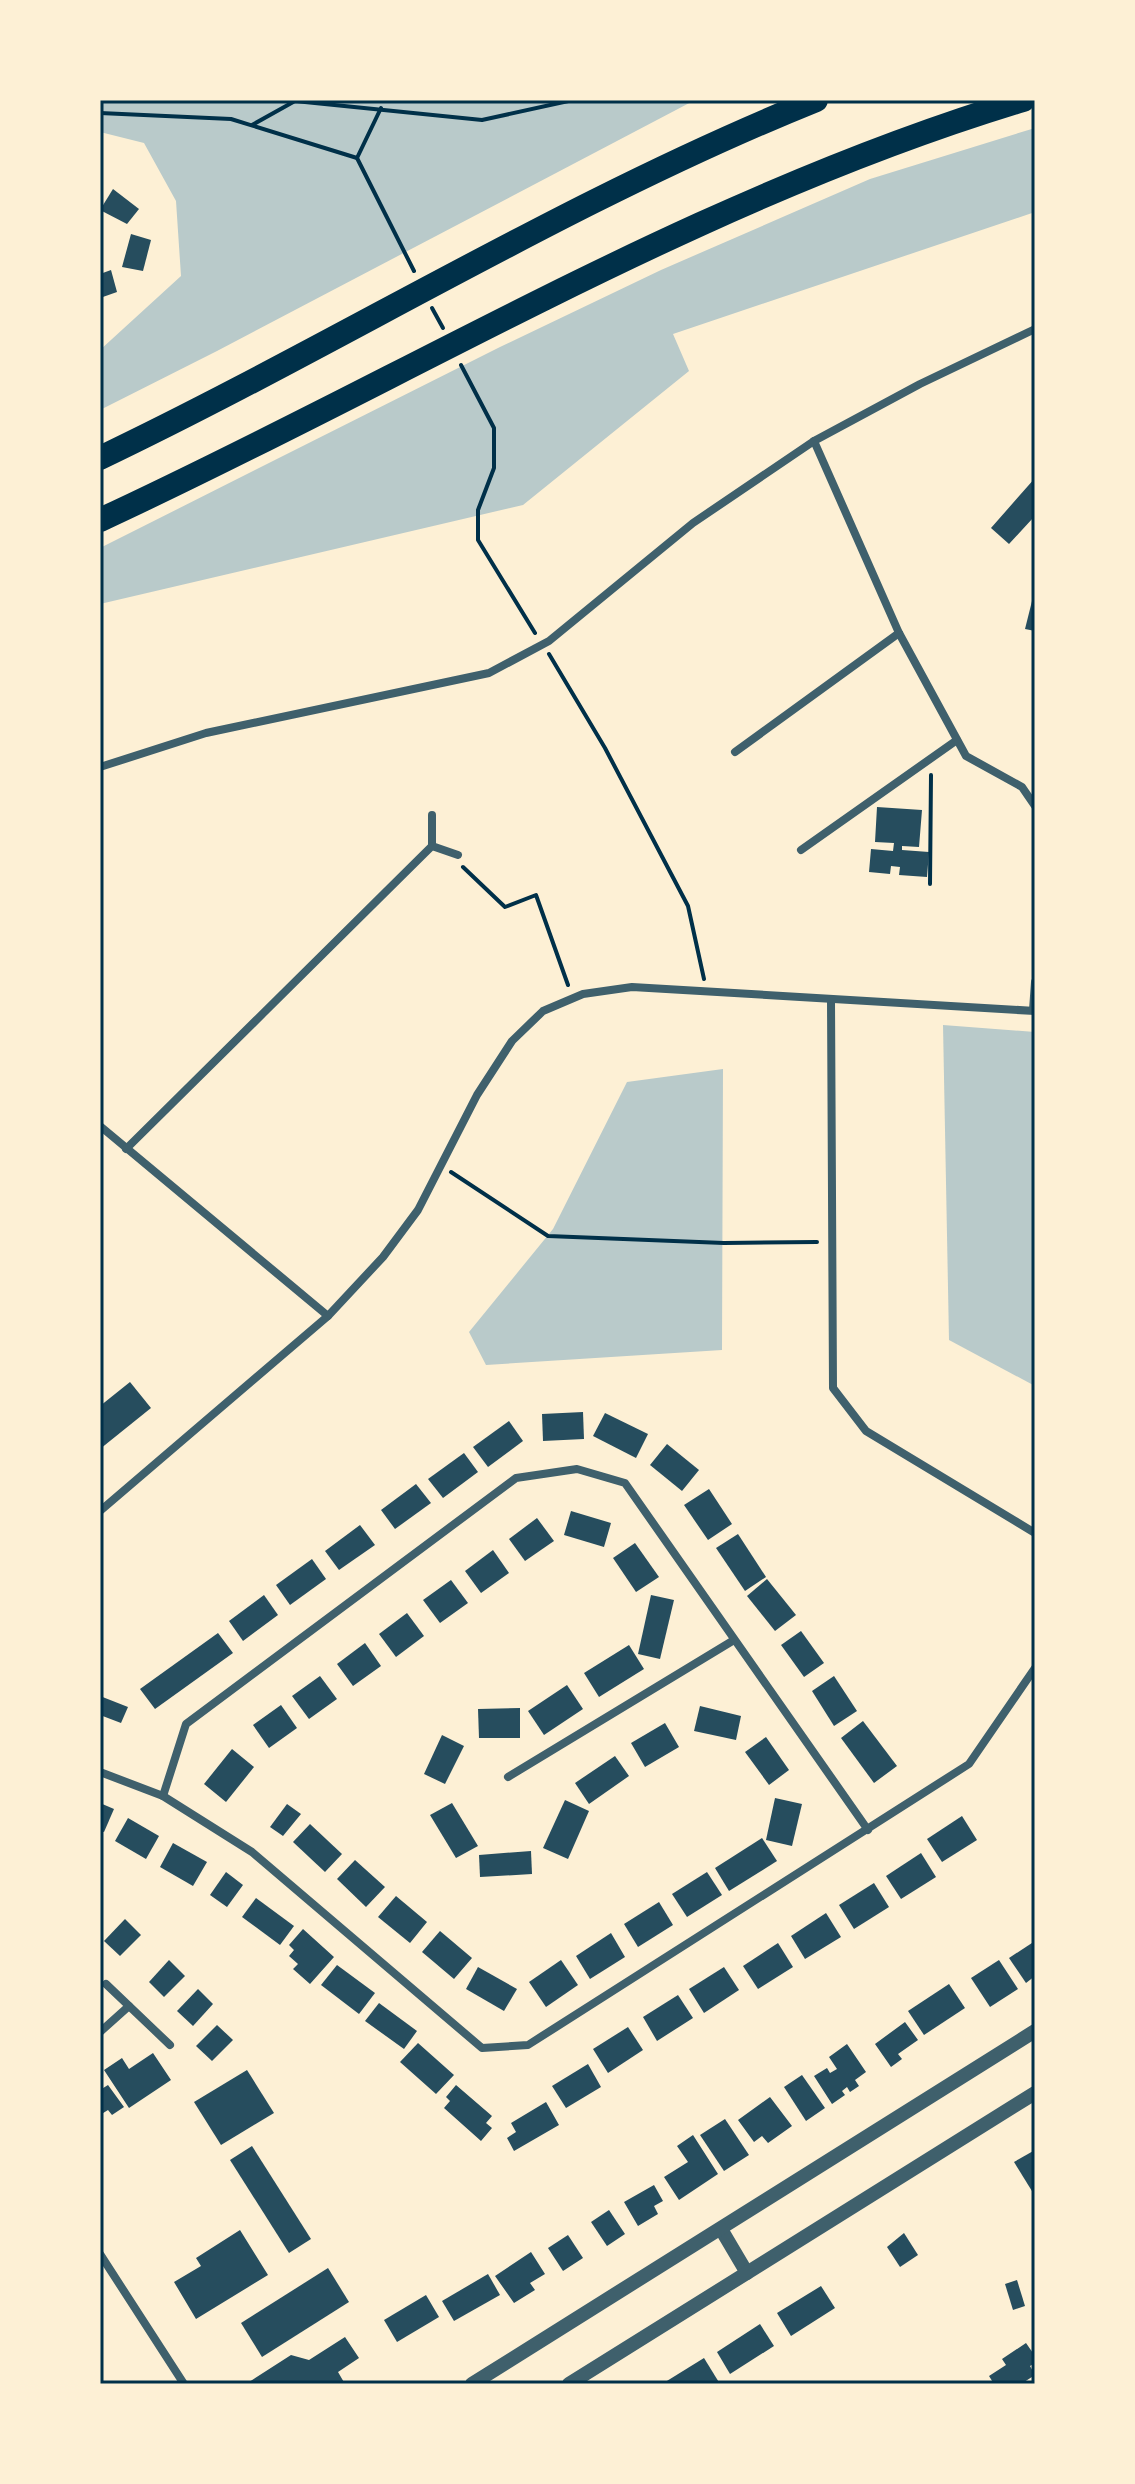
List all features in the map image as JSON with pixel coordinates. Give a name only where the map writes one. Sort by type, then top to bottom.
[{"type":"highway","points":[[100,458],[173,423],[566,216],[727,136],[816,100]]},
{"type":"highway","points":[[100,520],[194,477],[610,265],[752,201],[933,127],[1023,100]]},
{"type":"street","points":[[100,767],[206,733],[489,673],[543,645],[693,523],[814,441],[920,384],[1035,329]]},
{"type":"street","points":[[814,441],[899,633],[966,756],[1022,787],[1035,806]]},
{"type":"street","points":[[735,752],[899,633]]},
{"type":"street","points":[[801,850],[957,740]]},
{"type":"street","points":[[126,1149],[432,846],[432,815]]},
{"type":"street","points":[[432,846],[458,855]]},
{"type":"street","points":[[100,1511],[328,1316],[383,1257],[409,1222],[477,1095],[512,1041],[543,1011],[583,994],[632,987],[1034,1010],[1035,982]]},
{"type":"street","points":[[831,1000],[833,1388],[866,1431],[1035,1533]]},
{"type":"street","points":[[100,1126],[328,1316]]},
{"type":"street","points":[[163,1796],[186,1724],[516,1478],[577,1469],[625,1483],[868,1830]]},
{"type":"street","points":[[508,1777],[734,1640]]},
{"type":"street","points":[[100,1772],[163,1796],[252,1852],[482,2048],[528,2045],[969,1764],[1035,1668]]},
{"type":"street","points":[[106,1984],[170,2045]]},
{"type":"street","points":[[100,2032],[129,2006]]},
{"type":"street","points":[[472,2384],[1035,2031]]},
{"type":"street","points":[[569,2384],[1035,2093]]},
{"type":"street","points":[[721,2229],[747,2273]]},
{"type":"street","points":[[100,2254],[184,2384]]},
{"type":"path","points":[[252,125],[295,101],[482,120],[573,100]]},
{"type":"path","points":[[357,158],[381,108]]},
{"type":"path","points":[[100,113],[231,119],[357,158],[370,185]]},
{"type":"path","points":[[486,414],[494,428],[496,446],[494,468],[478,510],[478,540],[605,748],[688,906],[707,992]]},
{"type":"path","points":[[930,884],[931,758]]},
{"type":"path","points":[[458,855],[463,866],[505,907],[536,895],[573,999]]},
{"type":"path","points":[[441,1166],[548,1236],[817,1243],[817,1231],[833,1231]]},
{"type":"shaded area","points":[[100,100],[695,100],[100,410],[100,350],[181,276],[176,201],[144,143],[100,132]]},
{"type":"shaded area","points":[[1035,128],[1035,212],[673,334],[689,371],[523,505],[100,604],[100,548],[500,347],[661,270],[870,179]]},
{"type":"shaded area","points":[[943,1025],[1035,1032],[1035,1386],[949,1340]]},
{"type":"shaded area","points":[[723,1069],[722,1350],[486,1365],[469,1332],[553,1229],[627,1082]]},
{"type":"building","points":[[113,189],[139,209],[127,224],[100,210]]},
{"type":"building","points":[[131,234],[151,240],[143,271],[122,267]]},
{"type":"building","points":[[111,270],[117,292],[100,298],[100,274]]},
{"type":"building","points":[[1035,478],[1035,519],[1009,544],[991,528]]},
{"type":"building","points":[[1035,594],[1035,631],[1025,629]]},
{"type":"building","points":[[877,807],[922,810],[919,847],[902,846],[902,850],[929,852],[927,877],[899,875],[900,867],[891,866],[890,874],[869,872],[871,849],[893,851],[894,843],[875,842]]},
{"type":"building","points":[[130,1382],[151,1408],[100,1449],[100,1406]]},
{"type":"building","points":[[583,1412],[584,1439],[543,1441],[542,1414]]},
{"type":"building","points":[[605,1413],[648,1434],[636,1458],[593,1436]]},
{"type":"building","points":[[509,1421],[523,1441],[488,1467],[473,1447]]},
{"type":"building","points":[[667,1444],[699,1470],[682,1491],[650,1465]]},
{"type":"building","points":[[464,1453],[478,1472],[443,1498],[428,1479]]},
{"type":"building","points":[[416,1484],[431,1503],[395,1529],[381,1510]]},
{"type":"building","points":[[709,1489],[732,1524],[708,1540],[684,1505]]},
{"type":"building","points":[[571,1511],[611,1523],[604,1547],[564,1535]]},
{"type":"building","points":[[537,1518],[554,1541],[525,1561],[509,1539]]},
{"type":"building","points":[[360,1525],[375,1545],[339,1570],[325,1551]]},
{"type":"building","points":[[738,1534],[766,1577],[745,1591],[716,1548]]},
{"type":"building","points":[[635,1543],[659,1577],[636,1592],[613,1558]]},
{"type":"building","points":[[493,1550],[509,1573],[481,1593],[465,1571]]},
{"type":"building","points":[[312,1559],[326,1579],[290,1605],[276,1585]]},
{"type":"building","points":[[767,1579],[796,1615],[775,1631],[747,1596]]},
{"type":"building","points":[[451,1580],[468,1603],[440,1623],[423,1600]]},
{"type":"building","points":[[264,1595],[278,1615],[243,1641],[229,1621]]},
{"type":"building","points":[[651,1595],[674,1600],[660,1659],[638,1654]]},
{"type":"building","points":[[407,1613],[424,1636],[396,1657],[379,1634]]},
{"type":"building","points":[[801,1631],[824,1663],[804,1677],[781,1645]]},
{"type":"building","points":[[218,1633],[233,1653],[155,1709],[140,1689]]},
{"type":"building","points":[[365,1643],[381,1666],[353,1686],[337,1664]]},
{"type":"building","points":[[629,1645],[644,1669],[599,1697],[584,1673]]},
{"type":"building","points":[[320,1676],[337,1699],[309,1719],[292,1696]]},
{"type":"building","points":[[834,1676],[857,1711],[834,1726],[812,1691]]},
{"type":"building","points":[[567,1685],[583,1709],[544,1735],[528,1711]]},
{"type":"building","points":[[100,1696],[128,1707],[121,1723],[100,1715]]},
{"type":"building","points":[[281,1705],[297,1728],[269,1748],[253,1725]]},
{"type":"building","points":[[700,1706],[741,1716],[736,1740],[694,1731]]},
{"type":"building","points":[[520,1708],[520,1738],[479,1738],[478,1709]]},
{"type":"building","points":[[863,1721],[897,1766],[874,1783],[841,1738]]},
{"type":"building","points":[[665,1723],[679,1747],[645,1767],[631,1743]]},
{"type":"building","points":[[442,1735],[464,1746],[445,1784],[424,1774]]},
{"type":"building","points":[[766,1737],[789,1770],[769,1785],[745,1752]]},
{"type":"building","points":[[232,1749],[254,1767],[226,1802],[204,1784]]},
{"type":"building","points":[[615,1756],[629,1776],[589,1804],[575,1783]]},
{"type":"building","points":[[775,1798],[802,1804],[792,1846],[766,1840]]},
{"type":"building","points":[[565,1800],[589,1811],[568,1859],[543,1848]]},
{"type":"building","points":[[100,1803],[114,1809],[104,1832],[100,1831]]},
{"type":"building","points":[[452,1803],[478,1846],[456,1858],[430,1815]]},
{"type":"building","points":[[287,1804],[301,1814],[283,1836],[270,1827]]},
{"type":"building","points":[[962,1816],[977,1840],[942,1862],[927,1839]]},
{"type":"building","points":[[128,1818],[159,1836],[146,1859],[115,1841]]},
{"type":"building","points":[[310,1824],[342,1854],[325,1872],[293,1842]]},
{"type":"building","points":[[762,1838],[777,1861],[729,1891],[715,1868]]},
{"type":"building","points":[[173,1843],[207,1862],[193,1886],[160,1867]]},
{"type":"building","points":[[531,1851],[532,1874],[480,1877],[479,1855]]},
{"type":"building","points":[[921,1853],[936,1877],[901,1899],[886,1876]]},
{"type":"building","points":[[355,1860],[385,1887],[366,1907],[337,1879]]},
{"type":"building","points":[[226,1872],[243,1885],[227,1907],[210,1895]]},
{"type":"building","points":[[707,1872],[722,1895],[687,1917],[672,1894]]},
{"type":"building","points":[[874,1883],[889,1907],[854,1929],[839,1905]]},
{"type":"building","points":[[396,1896],[427,1922],[410,1943],[378,1917]]},
{"type":"building","points":[[256,1898],[294,1926],[280,1945],[242,1917]]},
{"type":"building","points":[[659,1902],[673,1925],[638,1947],[624,1924]]},
{"type":"building","points":[[826,1913],[841,1937],[805,1959],[791,1936]]},
{"type":"building","points":[[125,1919],[141,1935],[120,1956],[104,1941]]},
{"type":"building","points":[[303,1929],[334,1957],[310,1984],[293,1969],[298,1964],[289,1956],[294,1950],[289,1945]]},
{"type":"building","points":[[440,1931],[472,1958],[454,1979],[422,1952]]},
{"type":"building","points":[[611,1933],[625,1957],[590,1979],[576,1956]]},
{"type":"building","points":[[1035,1941],[1035,1976],[1026,1983],[1009,1958]]},
{"type":"building","points":[[778,1943],[793,1967],[758,1989],[743,1966]]},
{"type":"building","points":[[169,1960],[185,1976],[164,1997],[149,1982]]},
{"type":"building","points":[[561,1960],[578,1985],[546,2007],[529,1982]]},
{"type":"building","points":[[999,1960],[1018,1989],[990,2007],[971,1978]]},
{"type":"building","points":[[337,1965],[375,1993],[359,2014],[321,1985]]},
{"type":"building","points":[[478,1967],[517,1989],[504,2011],[466,1989]]},
{"type":"building","points":[[724,1967],[739,1990],[704,2013],[689,1989]]},
{"type":"building","points":[[949,1984],[965,2008],[924,2035],[908,2011]]},
{"type":"building","points":[[198,1989],[213,2004],[193,2026],[177,2011]]},
{"type":"building","points":[[678,1995],[693,2018],[657,2041],[643,2017]]},
{"type":"building","points":[[379,2003],[417,2031],[404,2049],[365,2021]]},
{"type":"building","points":[[905,2022],[918,2040],[898,2054],[902,2059],[891,2067],[875,2044]]},
{"type":"building","points":[[217,2025],[233,2040],[212,2061],[196,2046]]},
{"type":"building","points":[[628,2027],[643,2050],[608,2073],[593,2049]]},
{"type":"building","points":[[418,2043],[454,2075],[436,2094],[400,2062]]},
{"type":"building","points":[[847,2044],[866,2072],[855,2080],[859,2086],[850,2092],[847,2087],[842,2091],[845,2095],[832,2104],[814,2076],[827,2068],[830,2073],[837,2069],[829,2057]]},
{"type":"building","points":[[153,2053],[171,2080],[129,2108],[104,2070],[122,2058],[129,2069]]},
{"type":"building","points":[[588,2064],[601,2087],[566,2108],[552,2086]]},
{"type":"building","points":[[247,2070],[274,2113],[221,2145],[194,2102]]},
{"type":"building","points":[[802,2075],[825,2108],[806,2121],[784,2087]]},
{"type":"building","points":[[108,2085],[124,2107],[112,2115],[108,2110],[100,2115],[100,2090]]},
{"type":"building","points":[[456,2085],[492,2116],[486,2123],[492,2128],[481,2141],[444,2108],[450,2101],[446,2097]]},
{"type":"building","points":[[770,2097],[792,2126],[768,2143],[762,2136],[754,2142],[738,2120]]},
{"type":"building","points":[[546,2102],[559,2125],[514,2151],[507,2138],[516,2132],[511,2123]]},
{"type":"building","points":[[725,2119],[749,2155],[724,2171],[700,2135]]},
{"type":"building","points":[[693,2135],[718,2174],[679,2200],[664,2177],[688,2162],[677,2146]]},
{"type":"building","points":[[252,2146],[311,2239],[289,2253],[230,2160]]},
{"type":"building","points":[[1035,2150],[1035,2196],[1014,2162]]},
{"type":"building","points":[[654,2185],[663,2201],[654,2206],[658,2214],[638,2226],[624,2202]]},
{"type":"building","points":[[609,2210],[625,2234],[607,2246],[591,2222]]},
{"type":"building","points":[[240,2230],[268,2275],[196,2319],[174,2282],[201,2266],[196,2258]]},
{"type":"building","points":[[904,2233],[918,2255],[900,2267],[887,2247]]},
{"type":"building","points":[[568,2235],[583,2258],[563,2271],[548,2248]]},
{"type":"building","points":[[531,2252],[545,2274],[530,2283],[535,2290],[514,2303],[495,2276]]},
{"type":"building","points":[[328,2268],[349,2302],[262,2357],[241,2323]]},
{"type":"building","points":[[488,2274],[500,2295],[454,2321],[442,2301]]},
{"type":"building","points":[[1017,2280],[1025,2306],[1013,2310],[1005,2284]]},
{"type":"building","points":[[821,2286],[835,2308],[791,2336],[777,2313]]},
{"type":"building","points":[[426,2295],[439,2317],[397,2342],[384,2320]]},
{"type":"building","points":[[760,2324],[774,2346],[730,2374],[717,2352]]},
{"type":"building","points":[[345,2337],[359,2358],[338,2372],[345,2384],[246,2384],[291,2355],[309,2360]]},
{"type":"building","points":[[1026,2343],[1035,2356],[1035,2363],[1030,2366],[1035,2375],[1021,2384],[994,2384],[989,2376],[1006,2365],[1002,2359]]},
{"type":"building","points":[[704,2358],[720,2384],[662,2384]]}]
